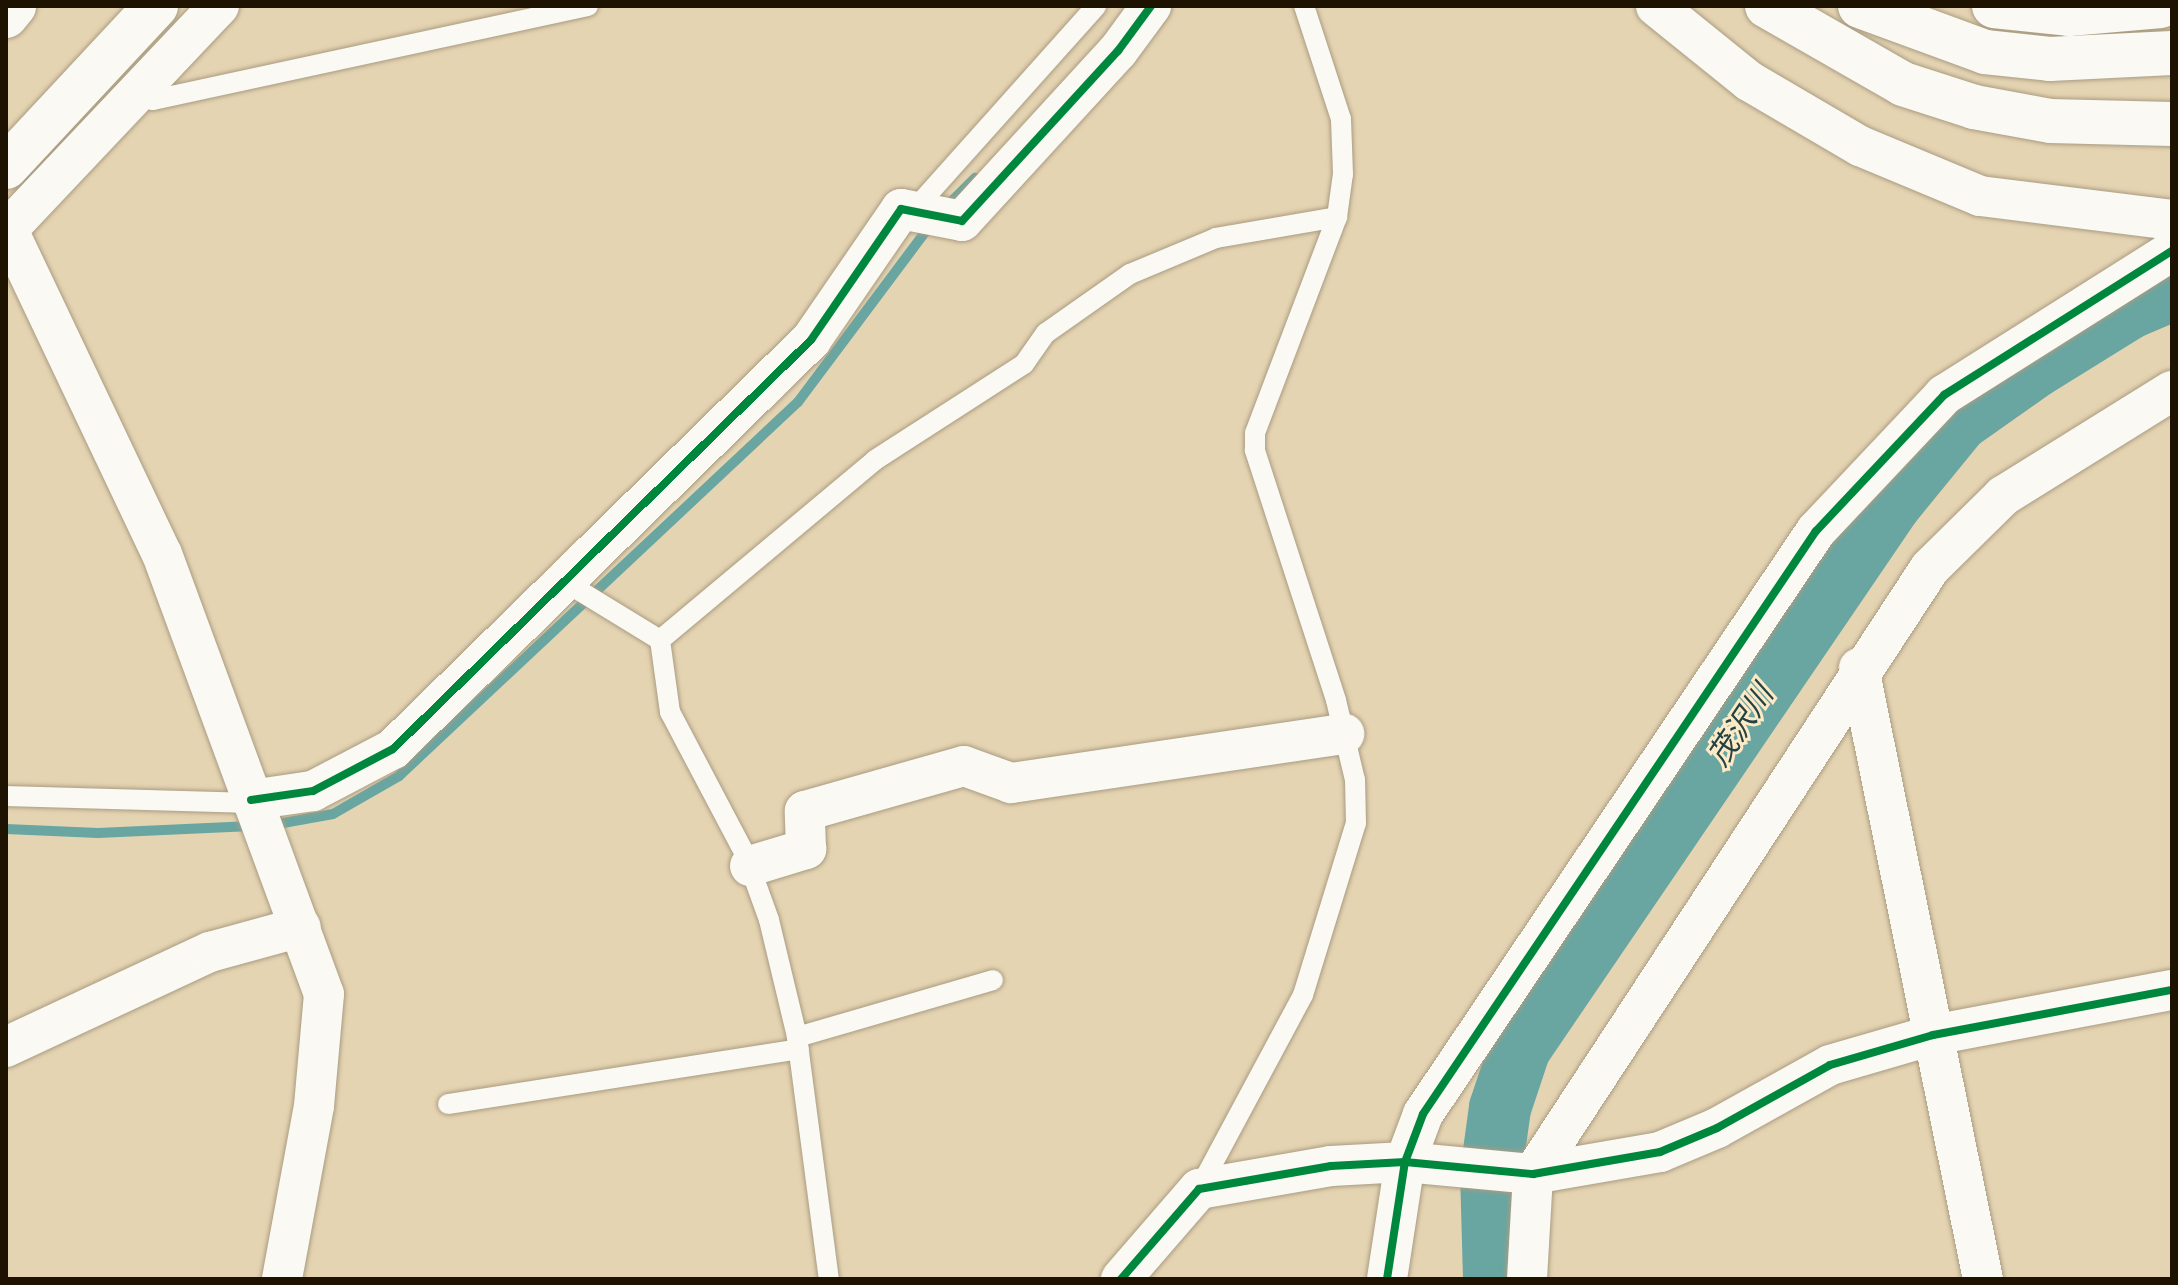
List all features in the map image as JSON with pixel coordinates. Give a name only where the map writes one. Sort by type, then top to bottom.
[{"type":"main road","points":[[6,16],[14,6]]},
{"type":"main road","points":[[6,167],[156,6]]},
{"type":"main road","points":[[1767,6],[1903,84],[1974,107],[2050,121],[2172,124]]},
{"type":"main road","points":[[1860,6],[1985,52],[2050,59],[2172,53]]},
{"type":"main road","points":[[1994,6],[2069,14],[2161,6]]},
{"type":"street","points":[[219,6],[7,227],[162,554],[324,994],[324,1031],[282,1279]]},
{"type":"street","points":[[251,802],[313,791],[393,749],[811,340],[901,209],[962,221],[1118,51],[1151,6]]},
{"type":"street","points":[[1656,6],[1749,81],[1860,146],[1980,196],[2172,220]]},
{"type":"street","points":[[1387,1279],[1423,1114],[1816,531],[1944,395],[2172,251]]},
{"type":"street","points":[[1527,1279],[1521,1173],[1859,668],[1930,568],[2003,496],[2172,391]]},
{"type":"street","points":[[1859,668],[1983,1279]]},
{"type":"street","points":[[750,866],[806,849],[805,811],[964,766],[1011,783],[1344,734]]},
{"type":"street","points":[[6,1047],[210,952],[301,927]]},
{"type":"street","points":[[1121,1279],[1199,1189],[1331,1166],[1413,1163],[1521,1173],[1660,1152],[1717,1128],[1830,1065],[1933,1035],[2172,990]]},
{"type":"lane","points":[[137,93],[153,100],[588,6]]},
{"type":"lane","points":[[913,211],[1096,6]]},
{"type":"lane","points":[[1199,1189],[1303,995],[1338,895],[1356,823],[1355,780],[1344,734],[1255,450],[1255,433],[1337,217],[1341,119],[1304,6]]},
{"type":"lane","points":[[660,640],[875,460],[1024,364],[1046,333],[1130,274],[1216,238],[1337,217]]},
{"type":"lane","points":[[566,582],[660,640]]},
{"type":"lane","points":[[660,640],[670,712],[750,866],[798,1043],[829,1279]]},
{"type":"lane","points":[[6,796],[251,802]]},
{"type":"lane","points":[[448,1104],[798,1043],[993,980]]},
{"type":"waterway","points":[[947,206],[975,178]]},
{"type":"waterway","points":[[272,825],[333,814],[399,776],[798,402],[931,224]]},
{"type":"waterway","name":"茂沢川","points":[[1494,1279],[1491,1173],[1500,1108],[1520,1048],[1891,503],[1958,421],[2036,366],[2130,308],[2172,290]]},
{"type":"waterway","points":[[6,829],[98,833],[252,826]]},
{"type":"cycle path","points":[[251,800],[313,791],[393,749],[811,340],[901,209],[962,221],[1118,51],[1151,6]]},
{"type":"cycle path","points":[[1387,1279],[1405,1162],[1423,1114],[1816,531],[1944,395],[2172,251]]},
{"type":"cycle path","points":[[1121,1279],[1199,1189],[1331,1166],[1405,1162],[1533,1174],[1660,1152],[1717,1128],[1830,1065],[1933,1035],[2172,990]]}]
